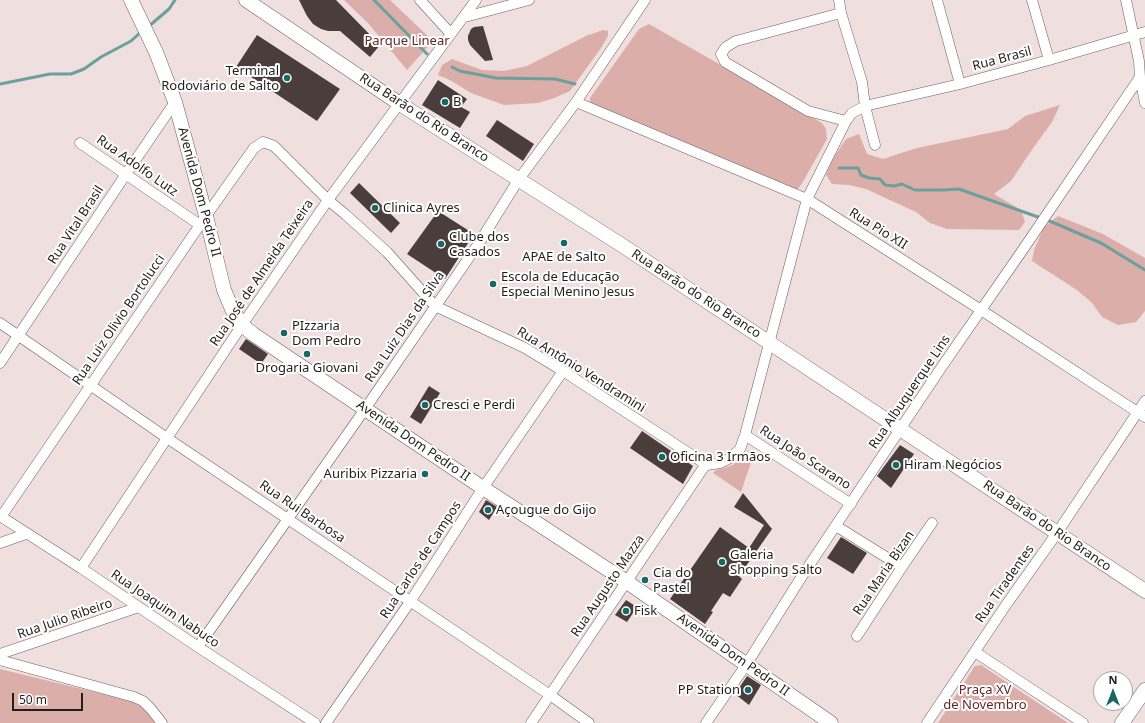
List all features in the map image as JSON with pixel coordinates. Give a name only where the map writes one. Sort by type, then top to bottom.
[{"type":"main road","name":"Avenida Dom Pedro II","points":[[131,0],[165,73],[175,102],[203,221],[224,290],[232,309],[242,325],[253,334],[483,488],[627,582],[831,723]]},
{"type":"main road","name":"Rua Barão do Rio Branco","points":[[246,0],[400,104],[519,179],[769,341],[1145,591]]},
{"type":"main road","points":[[1122,723],[1145,690]]},
{"type":"street","points":[[420,0],[451,34]]},
{"type":"street","name":"Rua José de Almeida Teixeira","points":[[81,568],[242,325],[328,200],[465,17],[476,0]]},
{"type":"street","points":[[465,17],[529,0]]},
{"type":"street","name":"Rua Luiz Dias da Silva","points":[[198,647],[366,409],[434,306],[478,243],[519,179],[576,102],[645,0]]},
{"type":"street","points":[[839,0],[841,13],[862,82],[865,106],[875,145]]},
{"type":"street","points":[[937,0],[960,84]]},
{"type":"street","points":[[1032,0],[1049,60]]},
{"type":"street","points":[[1126,0],[1139,61],[1140,77],[1145,103]]},
{"type":"street","points":[[841,13],[736,41],[726,47],[721,54],[726,62],[808,111],[846,121]]},
{"type":"street","name":"Rua Brasil","points":[[865,106],[960,84],[1145,32]]},
{"type":"street","name":"Rua Albuquerque Lins","points":[[706,723],[746,665],[804,572],[900,429],[1140,77]]},
{"type":"street","name":"Rua Vital Brasil","points":[[0,363],[175,102]]},
{"type":"street","name":"Rua Pio XII","points":[[576,102],[806,199],[981,310],[1141,415]]},
{"type":"street","points":[[707,465],[720,463],[730,458],[740,449],[746,435],[806,199],[846,121],[852,114],[865,106]]},
{"type":"street","name":"Rua Luiz Olivio Bortolucci","points":[[0,517],[254,148],[263,142]]},
{"type":"street","name":"Rua Antônio Vendramini","points":[[263,142],[274,146],[328,200],[346,214],[387,252],[434,306],[525,348],[563,371],[707,465]]},
{"type":"street","name":"Rua Adolfo Lutz","points":[[80,143],[126,174],[203,221]]},
{"type":"street","name":"Rua Rui Barbosa","points":[[0,323],[90,386],[550,695],[589,723]]},
{"type":"street","name":"Rua Carlos de Campos","points":[[326,723],[410,602],[483,488],[563,371]]},
{"type":"street","name":"Rua Tiradentes","points":[[927,723],[1057,533],[1141,415],[1145,401]]},
{"type":"street","name":"Rua João Scarano","points":[[746,435],[850,504]]},
{"type":"street","name":"Rua Augusto Mazza","points":[[531,723],[704,467],[707,465]]},
{"type":"street","name":"Rua Joaquim Nabuco","points":[[0,517],[81,568],[139,608],[315,723]]},
{"type":"street","name":"Rua Maria Bizan","points":[[857,636],[932,523]]},
{"type":"street","points":[[836,526],[902,567]]},
{"type":"street","points":[[0,542],[26,534]]},
{"type":"street","name":"Rua Julio Ribeiro","points":[[0,654],[139,608]]},
{"type":"street","points":[[975,652],[1083,723]]},
{"type":"street","points":[[0,660],[134,697],[143,701],[162,723]]},
{"type":"green space","name":"Parque Linear","points":[[344,0],[390,0],[433,41],[407,70],[368,23]]},
{"type":"green space","points":[[649,24],[822,123],[826,129],[827,139],[797,190],[590,104],[590,98],[639,29]]},
{"type":"green space","points":[[603,30],[608,31],[608,36],[570,91],[538,103],[504,105],[471,93],[450,80],[438,75],[442,65],[452,59],[482,70],[504,71],[527,66],[586,36]]},
{"type":"green space","points":[[1060,105],[1052,122],[1011,181],[994,194],[1021,210],[1025,222],[1019,230],[947,229],[930,223],[916,212],[866,189],[849,185],[832,184],[826,175],[832,160],[846,139],[859,134],[867,154],[883,159],[917,148],[1008,129],[1025,116]]},
{"type":"green space","points":[[1058,216],[1103,234],[1145,258],[1145,311],[1136,322],[1118,325],[1102,317],[1092,303],[1077,290],[1032,261],[1034,250],[1044,227]]},
{"type":"green space","points":[[749,450],[754,453],[741,492],[713,473],[716,470],[733,465]]},
{"type":"green space","name":"Praça XV de Novembro","points":[[981,665],[1068,723],[938,723],[975,666]]},
{"type":"green space","points":[[0,669],[131,701],[150,711],[158,723],[0,723]]},
{"type":"building","points":[[299,0],[336,0],[380,45],[370,57],[340,31],[328,31],[313,24]]},
{"type":"building","points":[[483,26],[493,60],[485,61],[470,45],[468,40],[471,29],[474,27]]},
{"type":"building","name":"Terminal Rodoviário de Salto","points":[[257,35],[340,89],[317,121],[236,67]]},
{"type":"building","name":"B","points":[[438,80],[467,99],[461,107],[470,112],[460,128],[422,105]]},
{"type":"building","points":[[497,120],[534,144],[523,161],[486,136]]},
{"type":"building","name":"Clinica Ayres","points":[[359,183],[400,223],[391,233],[350,193]]},
{"type":"building","name":"Clube dos Casados","points":[[438,211],[474,234],[445,279],[407,254]]},
{"type":"building","points":[[246,339],[268,354],[261,364],[239,349]]},
{"type":"building","name":"Cresci e Perdi","points":[[429,386],[440,393],[421,424],[410,417]]},
{"type":"building","name":"Oficina 3 Irmãos","points":[[642,431],[693,466],[683,484],[630,448]]},
{"type":"building","name":"Hiram Negócios","points":[[900,445],[914,454],[891,488],[877,476]]},
{"type":"building","name":"Galeria Shopping Salto","points":[[743,493],[772,529],[739,576],[742,579],[730,597],[723,593],[711,611],[713,612],[705,624],[670,599],[720,527],[749,548],[764,525],[734,507]]},
{"type":"building","name":"Açougue do Gijo","points":[[486,500],[497,507],[489,520],[479,512]]},
{"type":"building","points":[[841,537],[867,553],[853,574],[827,558]]},
{"type":"building","name":"Fisk","points":[[626,600],[637,607],[627,622],[615,615]]},
{"type":"building","name":"PP Station","points":[[747,676],[761,685],[749,705],[735,694]]},
{"type":"waterway","points":[[148,27],[169,9],[175,0]]},
{"type":"waterway","points":[[374,0],[427,54]]},
{"type":"waterway","points":[[0,84],[50,74],[71,74],[84,69],[101,57],[131,41],[142,31]]},
{"type":"waterway","points":[[452,67],[460,71],[496,78],[555,79],[575,84]]},
{"type":"waterway","points":[[839,168],[858,168],[861,175],[869,178],[880,179],[885,185],[894,186],[902,184],[915,190],[959,189],[1052,222],[1101,243],[1145,270]]},
{"type":"place","name":"Terminal Rodoviário de Salto","points":[[287,78]]},
{"type":"place","name":"B","points":[[445,102]]},
{"type":"place","name":"Clinica Ayres","points":[[375,208]]},
{"type":"place","name":"APAE de Salto","points":[[564,243]]},
{"type":"place","name":"Clube dos Casados","points":[[441,244]]},
{"type":"place","name":"Escola de Educação Especial Menino Jesus","points":[[493,284]]},
{"type":"place","name":"PIzzaria Dom Pedro","points":[[284,333]]},
{"type":"place","name":"Drogaria Giovani","points":[[307,354]]},
{"type":"place","name":"Cresci e Perdi","points":[[425,405]]},
{"type":"place","name":"Oficina 3 Irmãos","points":[[662,457]]},
{"type":"place","name":"Hiram Negócios","points":[[896,465]]},
{"type":"place","name":"Auribix Pizzaria","points":[[425,474]]},
{"type":"place","name":"Açougue do Gijo","points":[[488,510]]},
{"type":"place","name":"Galeria Shopping Salto","points":[[722,562]]},
{"type":"place","name":"Cia do Pastel","points":[[645,580]]},
{"type":"place","name":"Fisk","points":[[626,611]]},
{"type":"place","name":"PP Station","points":[[748,690]]}]
